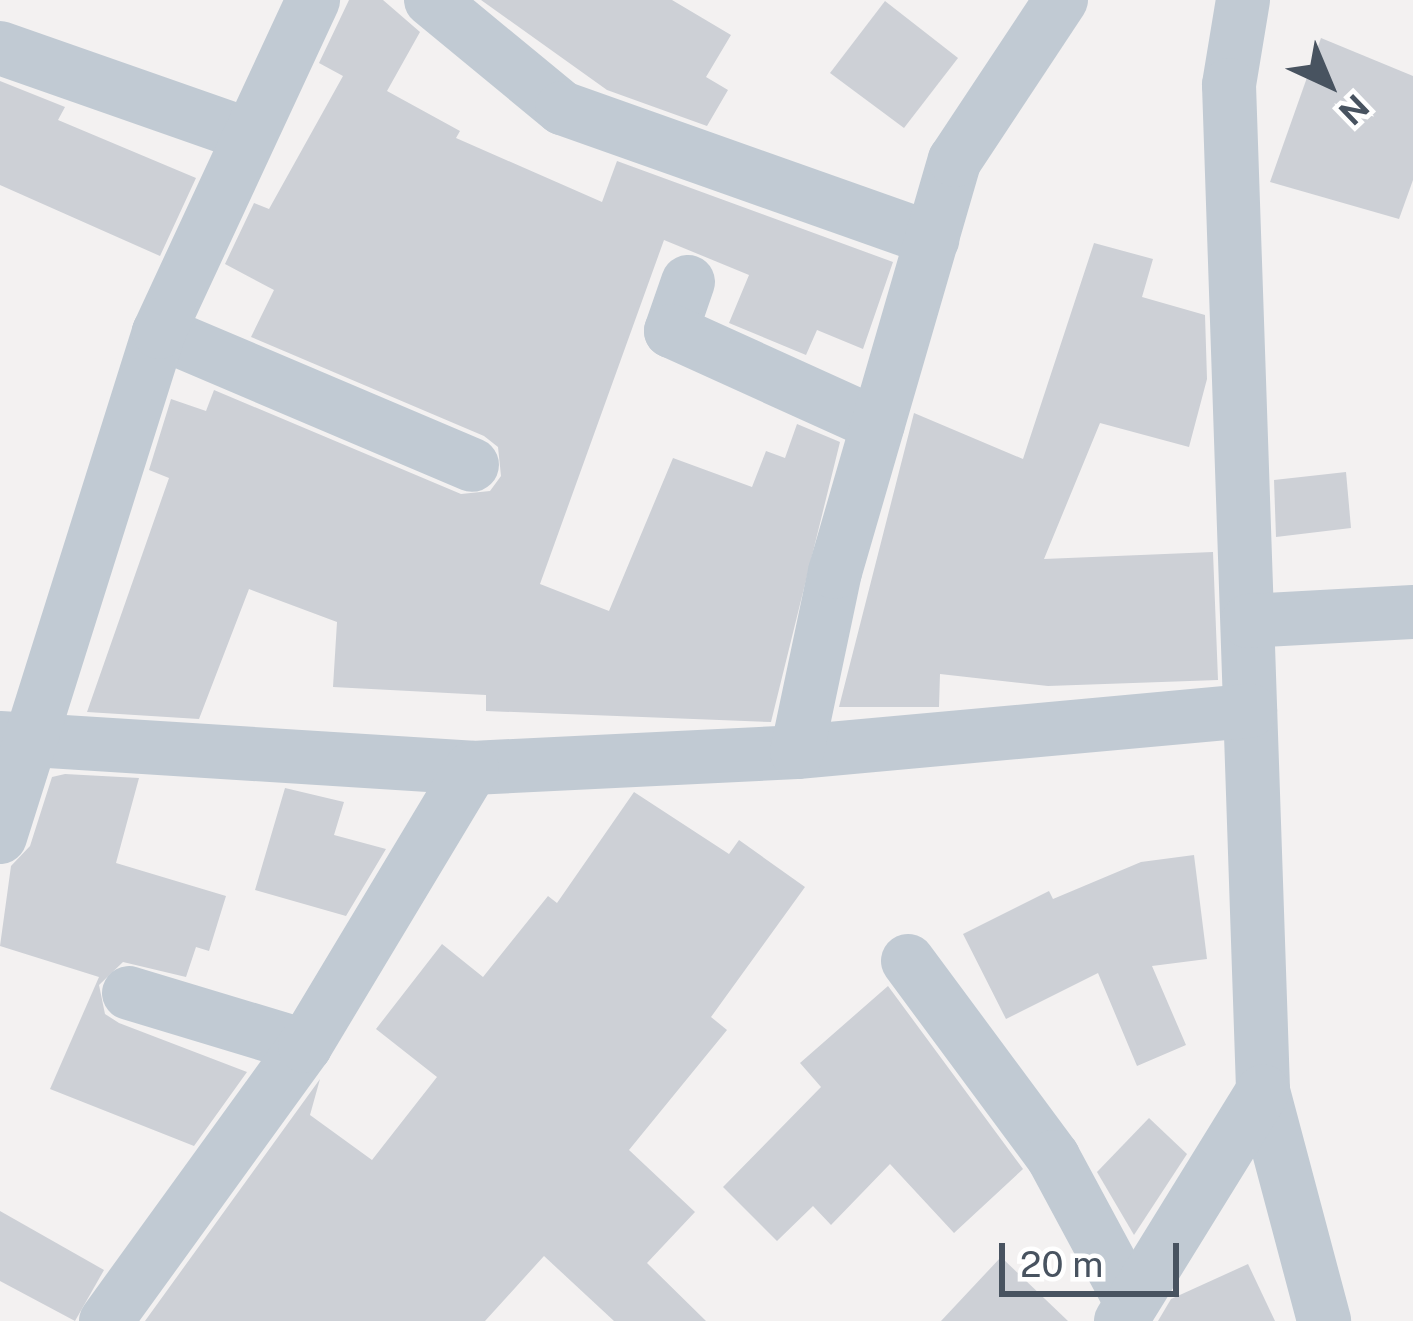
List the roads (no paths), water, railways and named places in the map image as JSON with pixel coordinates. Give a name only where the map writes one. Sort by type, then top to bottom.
[{"type":"street","points":[[0,837],[14,738],[159,332],[313,0]]},
{"type":"street","points":[[430,0],[562,108],[932,238]]},
{"type":"street","points":[[797,752],[835,572],[955,160],[1060,0]]},
{"type":"street","points":[[1243,0],[1229,85],[1263,1091],[1324,1321]]},
{"type":"street","points":[[0,48],[249,135]]},
{"type":"street","points":[[688,282],[671,331],[878,425]]},
{"type":"street","points":[[159,332],[472,465]]},
{"type":"street","points":[[1248,621],[1413,612]]},
{"type":"street","points":[[14,738],[472,768],[797,752],[1250,711]]},
{"type":"street","points":[[106,1321],[305,1046],[472,768]]},
{"type":"street","points":[[908,961],[1053,1156],[1125,1309]]},
{"type":"street","points":[[129,993],[305,1046]]},
{"type":"street","points":[[1125,1309],[1263,1091]]}]
